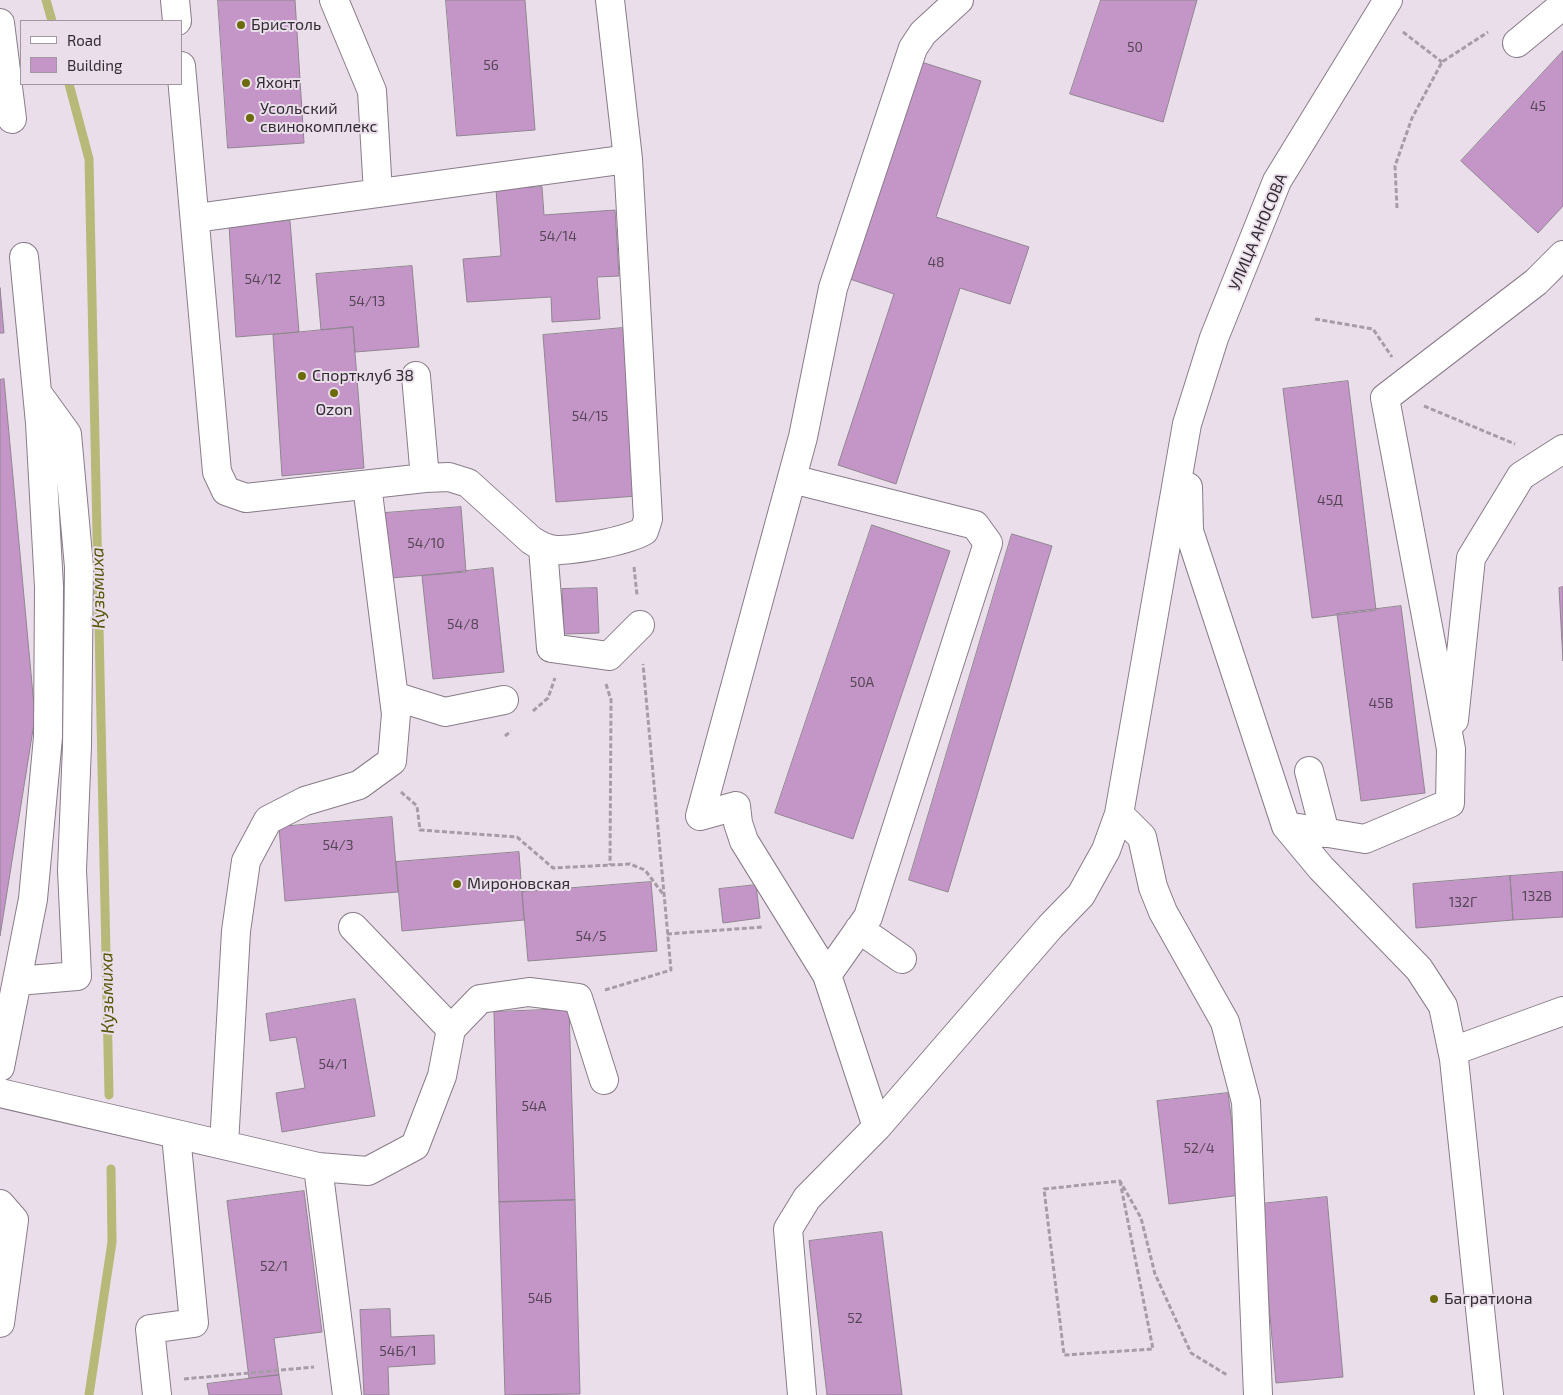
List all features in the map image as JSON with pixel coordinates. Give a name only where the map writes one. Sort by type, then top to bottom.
[{"type":"street","points":[[175,0],[177,20]]},
{"type":"street","points":[[334,0],[372,91],[378,193]]},
{"type":"street","points":[[182,76],[217,472],[226,491],[246,498],[449,477],[468,482],[531,540],[543,548],[559,551],[632,538],[644,531],[648,519],[628,159],[610,0]]},
{"type":"street","points":[[878,1126],[827,975],[744,841],[738,822],[736,806],[700,816],[803,436],[833,288],[913,48],[923,33],[959,0]]},
{"type":"street","points":[[1389,14],[1407,0]]},
{"type":"street","points":[[1517,43],[1563,5]]},
{"type":"street","name":"УЛИЦА АНОСОВА","points":[[1187,424],[1214,338],[1277,182],[1389,14]]},
{"type":"street","points":[[0,23],[12,119]]},
{"type":"street","points":[[196,218],[628,159]]},
{"type":"street","points":[[1451,749],[1385,398],[1536,282],[1563,255]]},
{"type":"street","points":[[0,1068],[33,899],[48,737],[49,587],[38,394],[24,257]]},
{"type":"street","points":[[416,376],[425,478]]},
{"type":"street","points":[[17,981],[77,976],[72,870],[77,746],[79,567],[67,434],[38,394]]},
{"type":"street","points":[[802,1395],[788,1229],[807,1198],[878,1126],[1050,926],[1081,895],[1106,850],[1119,814],[1187,424]]},
{"type":"street","points":[[1187,424],[1190,531],[1286,826],[1321,868],[1419,969],[1443,1006],[1452,1051],[1489,1395]]},
{"type":"street","points":[[1286,826],[1365,839],[1450,803],[1451,749],[1472,558],[1521,476],[1563,448]]},
{"type":"street","points":[[792,479],[975,525],[988,543],[868,917],[827,975]]},
{"type":"street","points":[[224,1145],[236,930],[246,861],[268,820],[305,800],[359,785],[392,761],[396,714],[367,485]]},
{"type":"street","points":[[543,548],[550,648],[608,656],[640,625]]},
{"type":"street","points":[[394,696],[444,712],[504,700]]},
{"type":"street","points":[[1309,771],[1325,833]]},
{"type":"street","points":[[1119,814],[1142,837],[1153,887],[1163,912],[1225,1022],[1246,1102],[1258,1394]]},
{"type":"street","points":[[353,927],[452,1029]]},
{"type":"street","points":[[859,929],[902,959]]},
{"type":"street","points":[[0,1093],[318,1167],[368,1170],[415,1146],[442,1076],[452,1029],[480,999],[529,992],[578,998],[604,1080]]},
{"type":"street","points":[[1452,1051],[1563,1011]]},
{"type":"street","points":[[156,1388],[150,1329],[194,1323],[176,1135]]},
{"type":"street","points":[[318,1167],[347,1395]]},
{"type":"street","points":[[0,1204],[14,1220],[0,1323]]},
{"type":"path","points":[[1389,14],[1442,62]]},
{"type":"path","points":[[1397,208],[1395,166],[1412,118],[1442,62],[1490,31]]},
{"type":"path","points":[[578,998],[671,970],[632,538]]},
{"type":"path","points":[[526,717],[548,698],[567,650]]},
{"type":"path","points":[[598,654],[611,700],[610,865]]},
{"type":"path","points":[[505,736],[512,730]]},
{"type":"path","points":[[378,771],[417,806],[420,830],[517,837],[553,868],[630,864],[645,870],[664,895]]},
{"type":"path","points":[[668,934],[796,925]]},
{"type":"path","points":[[1120,1181],[1141,1218],[1155,1274],[1191,1353],[1258,1394]]},
{"type":"path","points":[[1120,1181],[1153,1349],[1064,1354],[1044,1189],[1120,1181]]},
{"type":"path","points":[[156,1388],[343,1364]]},
{"type":"building","points":[[218,0],[295,0],[304,143],[228,148]]},
{"type":"building","points":[[446,0],[525,0],[535,130],[457,136]]},
{"type":"building","points":[[1101,0],[1197,0],[1163,122],[1070,94]]},
{"type":"building","points":[[1563,51],[1563,206],[1538,233],[1461,161]]},
{"type":"building","points":[[915,60],[981,81],[936,217],[1029,247],[1010,304],[960,288],[896,484],[838,465],[894,294],[844,277]]},
{"type":"building","points":[[542,187],[544,215],[615,210],[619,276],[597,277],[600,319],[552,322],[551,297],[467,302],[463,259],[501,256],[496,190]]},
{"type":"building","points":[[290,221],[299,332],[236,337],[229,225]]},
{"type":"building","points":[[412,266],[419,347],[355,352],[353,327],[321,330],[316,274]]},
{"type":"building","points":[[0,288],[4,333],[0,333]]},
{"type":"building","points":[[353,327],[364,468],[282,476],[273,335]]},
{"type":"building","points":[[623,328],[637,496],[556,502],[543,335]]},
{"type":"building","points":[[4,379],[35,717],[0,936],[0,380]]},
{"type":"building","points":[[1348,381],[1376,610],[1312,618],[1283,389]]},
{"type":"building","points":[[461,507],[466,572],[390,578],[385,513]]},
{"type":"building","points":[[872,525],[950,551],[853,839],[775,813]]},
{"type":"building","points":[[1012,534],[1052,546],[948,892],[909,880]]},
{"type":"building","points":[[493,568],[504,672],[433,679],[422,576]]},
{"type":"building","points":[[1563,587],[1563,661],[1559,588]]},
{"type":"building","points":[[597,588],[599,633],[564,634],[562,589]]},
{"type":"building","points":[[1401,606],[1425,793],[1361,801],[1337,614]]},
{"type":"building","points":[[392,817],[398,892],[285,901],[279,827]]},
{"type":"building","points":[[519,852],[524,920],[402,931],[396,862]]},
{"type":"building","points":[[1563,872],[1563,917],[1513,920],[1510,876]]},
{"type":"building","points":[[1510,876],[1513,920],[1416,928],[1413,884]]},
{"type":"building","points":[[651,882],[657,951],[528,961],[522,892]]},
{"type":"building","points":[[756,885],[760,918],[723,923],[719,889]]},
{"type":"building","points":[[355,999],[375,1116],[282,1132],[276,1093],[305,1088],[296,1037],[270,1041],[266,1014]]},
{"type":"building","points":[[569,1009],[575,1200],[499,1202],[494,1012]]},
{"type":"building","points":[[1228,1093],[1241,1195],[1169,1204],[1157,1101]]},
{"type":"building","points":[[304,1191],[322,1332],[274,1338],[279,1375],[249,1378],[227,1201]]},
{"type":"building","points":[[1327,1197],[1343,1377],[1276,1383],[1260,1204]]},
{"type":"building","points":[[575,1200],[580,1394],[505,1395],[499,1202]]},
{"type":"building","points":[[882,1232],[902,1395],[827,1395],[809,1241]]},
{"type":"building","points":[[390,1309],[391,1337],[434,1335],[435,1364],[388,1367],[389,1395],[364,1395],[360,1310]]},
{"type":"building","points":[[279,1375],[282,1395],[209,1395],[207,1384]]},
{"type":"waterway","name":"Кузьмиха","points":[[46,0],[52,20]]},
{"type":"waterway","name":"Кузьмиха","points":[[69,85],[89,159],[109,1095]]},
{"type":"waterway","name":"Кузьмиха","points":[[89,1395],[112,1242],[111,1169]]},
{"type":"place","name":"Бристоль","points":[[241,25]]},
{"type":"place","name":"Яхонт","points":[[246,83]]},
{"type":"place","name":"Усольский свинокомплекс","points":[[250,118]]},
{"type":"place","name":"Спортклуб 38","points":[[302,376]]},
{"type":"place","name":"Ozon","points":[[334,393]]},
{"type":"place","name":"Мироновская","points":[[457,884]]},
{"type":"place","name":"Багратиона","points":[[1434,1299]]}]
